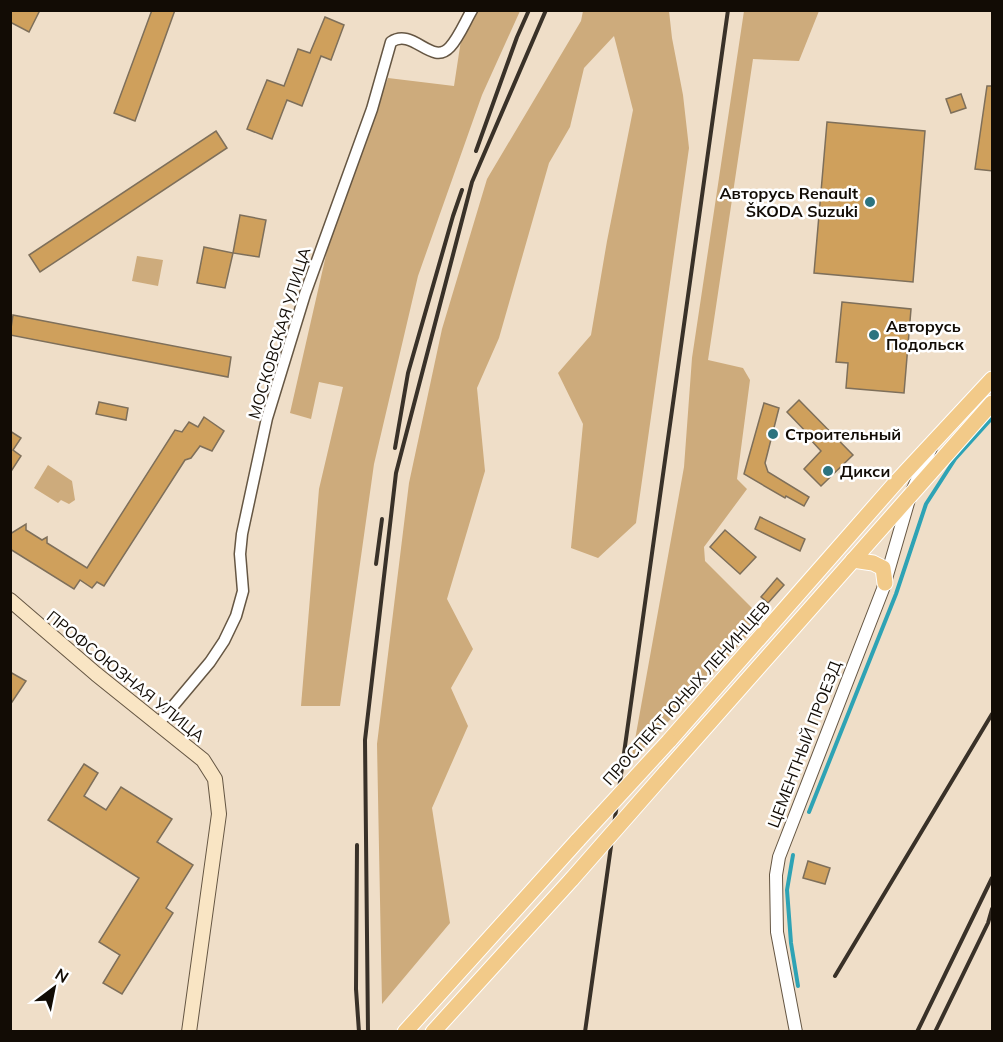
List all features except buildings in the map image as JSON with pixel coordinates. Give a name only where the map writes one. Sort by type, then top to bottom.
[{"type":"main road","name":"ПРОСПЕКТ ЮНЫХ ЛЕНИНЦЕВ","points":[[405,1032],[669,741],[898,480],[993,378]]},
{"type":"main road","points":[[433,1032],[573,879],[993,403]]},
{"type":"main road","points":[[853,560],[873,562],[883,568],[885,583]]},
{"type":"main road","name":"ПРОФСОЮЗНАЯ УЛИЦА","points":[[10,600],[87,667],[203,760],[215,779],[219,814],[189,1032]]},
{"type":"street","name":"МОСКОВСКАЯ УЛИЦА","points":[[158,724],[210,662],[236,616],[243,591],[240,554],[242,534],[267,418],[305,294],[372,108],[391,42],[398,37],[407,38],[435,53],[444,52],[450,47],[472,10]]},
{"type":"street","name":"ЦЕМЕНТНЫЙ ПРОЕЗД","points":[[796,1032],[777,932],[776,875],[779,856],[885,583],[910,496],[934,441]]},
{"type":"street","points":[[898,480],[910,496]]},
{"type":"shaded area","points":[[477,11],[520,11],[482,95],[418,276],[374,464],[340,706],[301,706],[319,489],[343,387],[319,382],[311,419],[290,413],[334,220],[388,78],[454,86],[461,40]]},
{"type":"shaded area","points":[[583,11],[669,11],[689,148],[636,523],[598,558],[571,548],[583,424],[558,373],[591,335],[633,110],[614,36],[584,68],[570,127],[549,163],[499,338],[477,388],[485,471],[447,599],[473,649],[451,688],[468,726],[432,808],[450,923],[382,1004],[377,744],[409,483],[442,329],[487,179],[581,21]]},
{"type":"shaded area","points":[[744,11],[819,11],[799,61],[753,59],[708,360],[743,368],[750,380],[737,479],[747,489],[704,547],[705,561],[763,619],[631,762],[684,467],[692,358]]},
{"type":"shaded area","points":[[137,256],[163,260],[158,286],[132,281]]},
{"type":"shaded area","points":[[48,465],[72,481],[75,500],[69,504],[61,500],[58,503],[34,488]]},
{"type":"waterway","points":[[809,812],[896,594],[926,504],[955,459],[992,418]]},
{"type":"waterway","points":[[793,855],[787,890],[791,943],[798,986]]},
{"type":"railway","points":[[476,151],[529,10]]},
{"type":"railway","points":[[368,1032],[365,740],[396,473],[472,182],[546,10]]},
{"type":"railway","points":[[585,1032],[728,10]]},
{"type":"railway","points":[[395,448],[408,373],[462,190]]},
{"type":"railway","points":[[376,564],[382,519]]},
{"type":"railway","points":[[835,976],[992,714]]},
{"type":"railway","points":[[357,845],[356,989],[359,1032]]},
{"type":"railway","points":[[917,1032],[992,878]]},
{"type":"railway","points":[[935,1032],[988,923],[992,909]]},
{"type":"place","name":"Авторусь Renault ŠKODA Suzuki","points":[[870,202]]},
{"type":"place","name":"Авторусь Подольск","points":[[874,335]]},
{"type":"place","name":"Строительный","points":[[773,434]]},
{"type":"place","name":"Дикси","points":[[828,471]]}]
